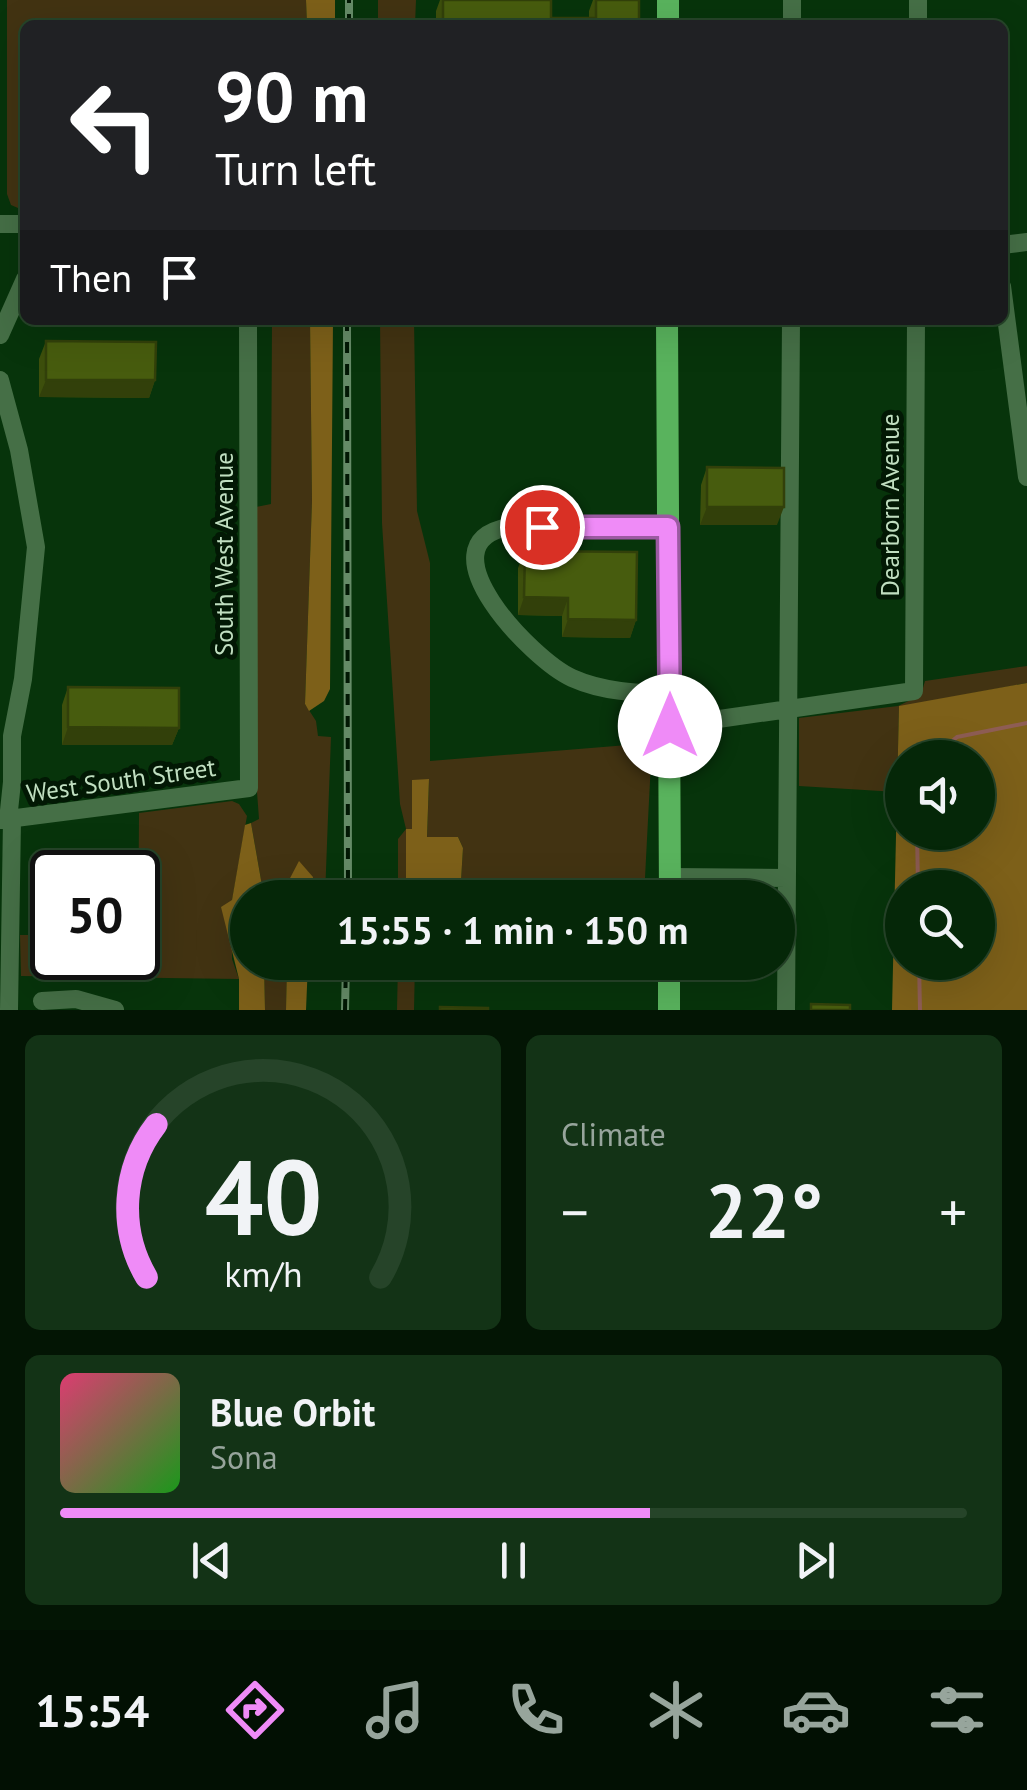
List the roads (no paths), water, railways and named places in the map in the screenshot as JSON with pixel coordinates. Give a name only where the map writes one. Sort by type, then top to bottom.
[{"type":"main road","points":[[667,325],[670,880]]},
{"type":"main road","points":[[669,1010],[670,980]]},
{"type":"street","points":[[0,335],[20,290]]},
{"type":"street","name":"South West Avenue","points":[[248,325],[249,788]]},
{"type":"street","points":[[786,1010],[791,325]]},
{"type":"street","name":"Dearborn Avenue","points":[[790,708],[914,691],[916,325]]},
{"type":"street","points":[[1007,325],[1027,477]]},
{"type":"street","points":[[0,380],[20,450],[36,548],[24,678],[12,736],[7,820],[9,1003],[42,1005],[76,999],[115,1010]]},
{"type":"street","points":[[668,527],[508,526],[488,533],[480,541],[476,560],[500,618],[515,636],[568,677],[598,688],[670,694]]},
{"type":"street","points":[[670,726],[790,708]]},
{"type":"street","points":[[0,755],[11,772]]},
{"type":"street","name":"West South Street","points":[[7,820],[249,788]]},
{"type":"street","points":[[764,880],[787,878]]},
{"type":"waterway","points":[[953,740],[1027,723]]},
{"type":"waterway","points":[[917,850],[918,870]]},
{"type":"waterway","points":[[919,980],[920,1010]]},
{"type":"railway","points":[[349,0],[349,20]]},
{"type":"railway","points":[[347,325],[348,880]]},
{"type":"railway","points":[[345,1010],[346,980]]}]
